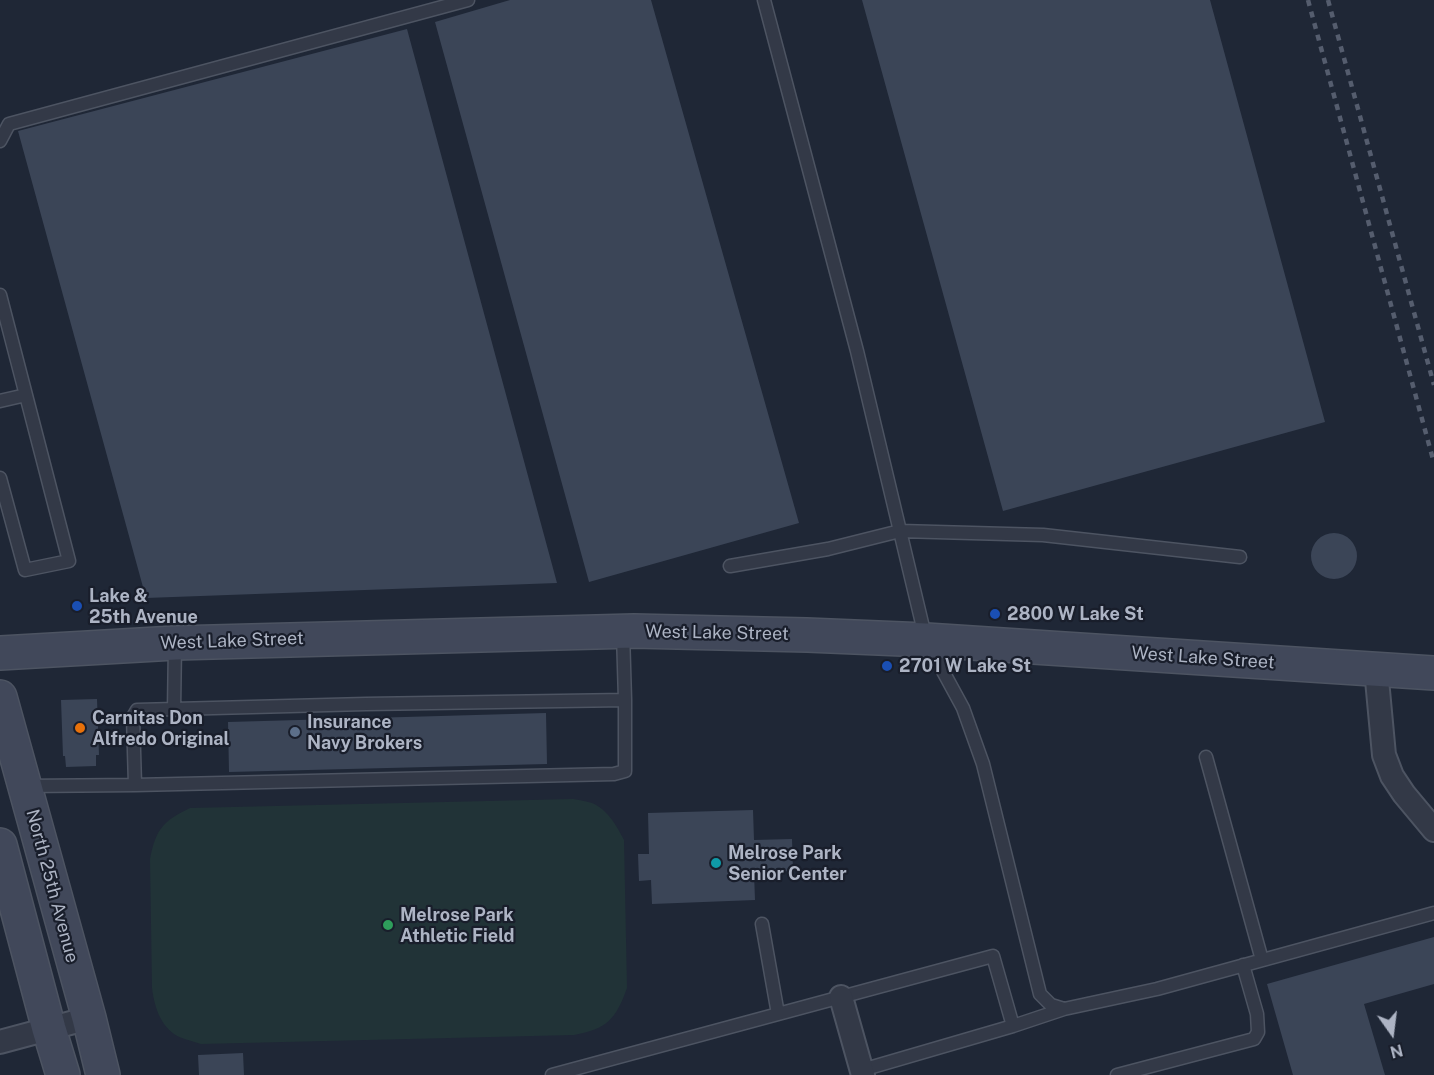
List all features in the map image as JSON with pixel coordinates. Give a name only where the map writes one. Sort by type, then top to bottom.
[{"type":"main road","name":"West Lake Street","points":[[0,653],[175,643],[623,632],[807,635],[926,640],[1434,673]]},
{"type":"main road","name":"North 25th Avenue","points":[[0,697],[103,1075]]},
{"type":"main road","points":[[0,845],[63,1075]]},
{"type":"street","points":[[1377,669],[1384,755],[1392,777],[1434,830]]},
{"type":"street","points":[[841,997],[862,1073]]},
{"type":"street","points":[[1,1039],[49,1029],[89,1017]]},
{"type":"lane","points":[[0,141],[9,124],[468,0]]},
{"type":"lane","points":[[764,0],[857,351],[926,640],[963,708],[983,764],[1040,994],[1051,1005],[1064,1009]]},
{"type":"lane","points":[[0,295],[69,561],[25,570],[0,478]]},
{"type":"lane","points":[[0,401],[26,395]]},
{"type":"lane","points":[[730,566],[828,549],[900,531],[1043,536],[1239,556]]},
{"type":"lane","points":[[25,786],[614,774],[625,771],[623,632]]},
{"type":"lane","points":[[174,710],[175,643]]},
{"type":"lane","points":[[135,785],[133,717],[137,710],[625,700]]},
{"type":"lane","points":[[1206,757],[1262,960]]},
{"type":"lane","points":[[862,1073],[1064,1009],[1157,989],[1434,913]]},
{"type":"lane","points":[[762,924],[778,1014]]},
{"type":"lane","points":[[552,1075],[993,956],[1013,1026]]},
{"type":"lane","points":[[1117,1075],[1254,1039],[1258,1032],[1257,1014],[1244,965]]},
{"type":"shaded area","name":"Melrose Park Athletic Field","points":[[573,799],[592,803],[602,809],[615,824],[624,840],[627,988],[619,1008],[602,1026],[574,1035],[201,1044],[174,1034],[161,1019],[152,988],[150,859],[158,833],[173,817],[190,808]]},
{"type":"building","points":[[510,0],[651,0],[799,523],[589,582],[435,22]]},
{"type":"building","points":[[862,0],[1210,0],[1325,422],[1003,511]]},
{"type":"building","points":[[407,29],[557,583],[146,598],[18,131]]},
{"type":"building","points":[[1334,533],[1350,540],[1357,556],[1350,572],[1334,579],[1318,572],[1311,556],[1318,540]]},
{"type":"building","name":"Carnitas Don Alfredo Original","points":[[97,699],[99,755],[96,755],[96,766],[66,767],[65,756],[63,756],[61,700]]},
{"type":"building","points":[[546,713],[547,764],[229,772],[228,722]]},
{"type":"building","name":"Melrose Park Senior Center","points":[[753,810],[754,840],[792,839],[793,871],[754,873],[755,900],[652,904],[651,880],[639,881],[638,854],[649,854],[648,813]]},
{"type":"building","points":[[1434,937],[1434,984],[1364,1004],[1385,1075],[1293,1075],[1267,984]]},
{"type":"building","points":[[243,1053],[244,1075],[199,1075],[198,1055]]},
{"type":"railway","points":[[1308,0],[1434,463]]},
{"type":"railway","points":[[1328,0],[1434,385]]},
{"type":"place","name":"Lake & 25th Avenue","points":[[77,606]]},
{"type":"place","name":"2800 W Lake St","points":[[995,614]]},
{"type":"place","name":"2701 W Lake St","points":[[887,666]]},
{"type":"place","name":"Carnitas Don Alfredo Original","points":[[80,728]]},
{"type":"place","name":"Insurance Navy Brokers","points":[[295,732]]},
{"type":"place","name":"Melrose Park Senior Center","points":[[716,863]]},
{"type":"place","name":"Melrose Park Athletic Field","points":[[388,925]]}]
